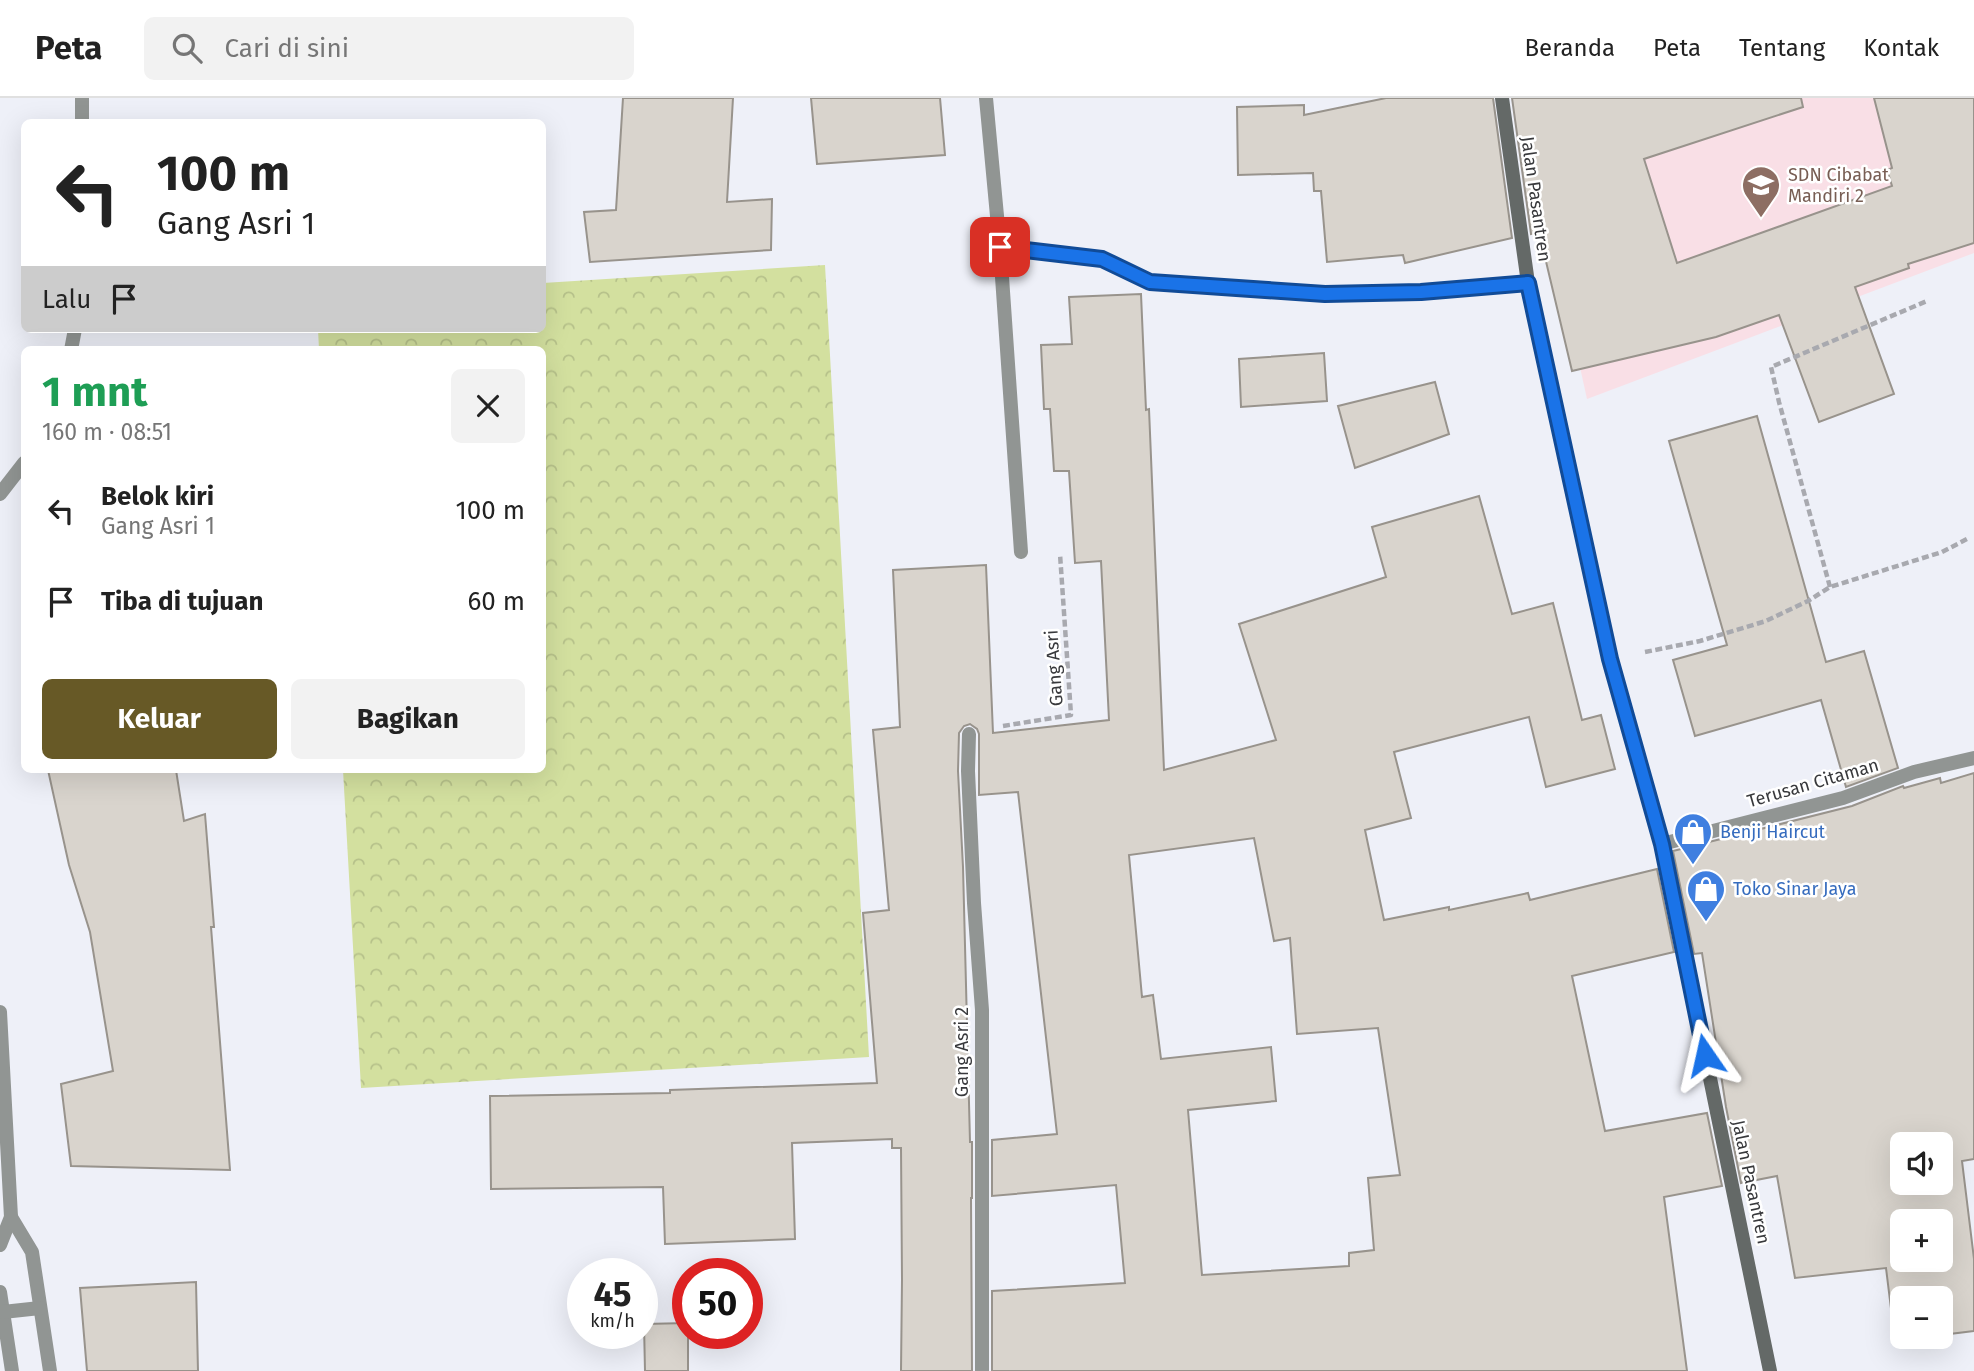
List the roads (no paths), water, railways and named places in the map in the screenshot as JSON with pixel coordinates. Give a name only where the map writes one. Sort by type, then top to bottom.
[{"type":"main road","name":"Jalan Pasantren","points":[[1502,98],[1528,283],[1610,659],[1662,844],[1770,1371]]},
{"type":"street","points":[[82,98],[82,119]]},
{"type":"street","points":[[986,98],[1000,247],[1021,552]]},
{"type":"street","points":[[1000,247],[1102,259],[1150,282],[1325,294],[1421,292],[1528,283]]},
{"type":"street","points":[[0,494],[21,467]]},
{"type":"street","name":"Gang Asri 2","points":[[969,734],[974,903],[982,1010],[982,1371]]},
{"type":"street","name":"Terusan Citaman","points":[[1662,844],[1843,798],[1914,772],[1974,758]]},
{"type":"street","points":[[0,1012],[11,1217],[0,1245]]},
{"type":"street","points":[[11,1217],[32,1252],[50,1371]]},
{"type":"street","points":[[0,1292],[12,1371]]},
{"type":"street","points":[[3,1312],[40,1308]]},
{"type":"place","name":"SDN Cibabat Mandiri 2","points":[[1761,219]]},
{"type":"place","name":"Benji Haircut","points":[[1693,866]]},
{"type":"place","name":"Toko Sinar Jaya","points":[[1706,923]]}]
